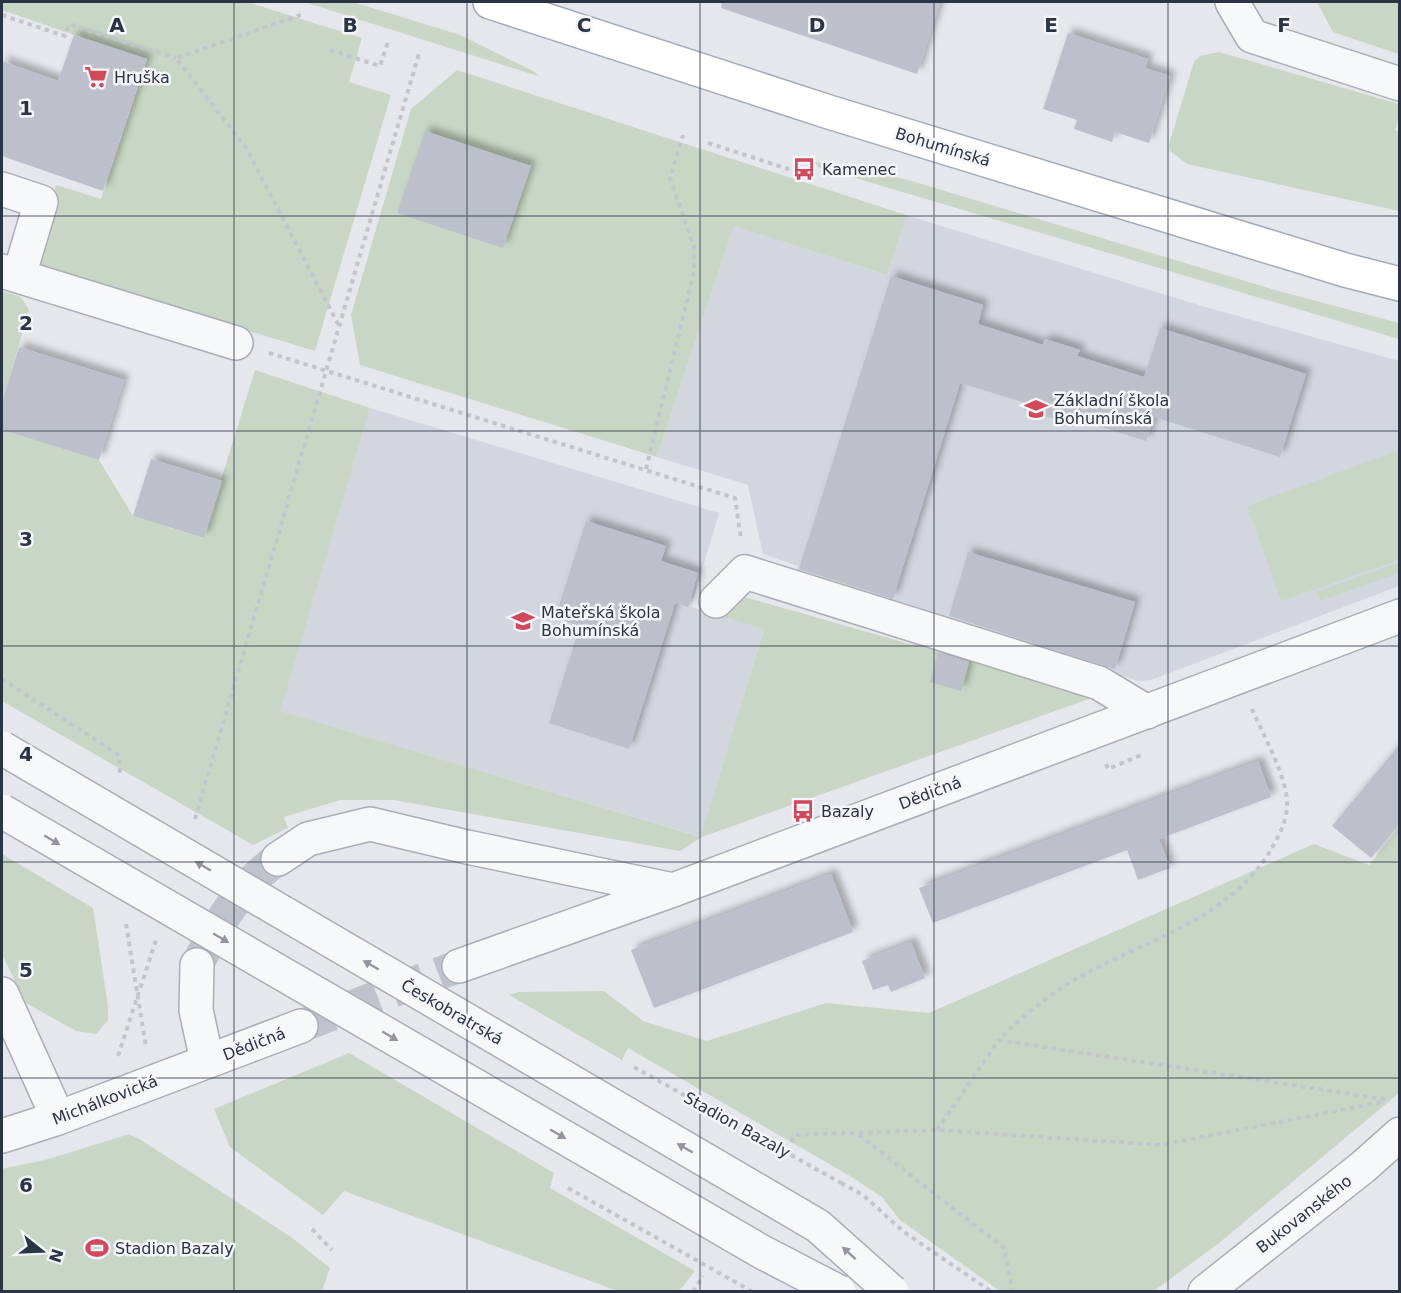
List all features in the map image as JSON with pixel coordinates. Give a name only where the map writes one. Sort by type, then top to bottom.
[{"type":"main road","name":"Bohumínská","points":[[490,2],[838,115],[1334,267],[1400,284]]},
{"type":"street","points":[[1232,2],[1252,36],[1400,84]]},
{"type":"street","points":[[2,189],[41,202],[10,274],[236,343]]},
{"type":"street","points":[[716,601],[745,572],[1099,683],[1147,712]]},
{"type":"street","name":"Dědičná","points":[[459,966],[673,890],[1400,616]]},
{"type":"street","name":"Českobratrská","points":[[2,748],[818,1226],[892,1292]]},
{"type":"street","points":[[2,811],[762,1252],[839,1292]]},
{"type":"street","points":[[278,859],[308,839],[370,824],[673,890]]},
{"type":"street","points":[[197,965],[196,1010],[207,1061]]},
{"type":"street","points":[[2,994],[58,1118]]},
{"type":"street","name":"Dědičná","points":[[207,1061],[301,1026]]},
{"type":"street","name":"Michálkovická","points":[[2,1137],[207,1061]]},
{"type":"street","name":"Bukovanského","points":[[1205,1292],[1363,1167],[1400,1134]]},
{"type":"path","points":[[2,15],[65,36],[69,24],[176,58],[246,148],[338,325]]},
{"type":"path","points":[[176,58],[301,15]]},
{"type":"path","points":[[330,50],[380,66],[388,42]]},
{"type":"path","points":[[202,796],[420,50]]},
{"type":"path","points":[[646,469],[694,272],[694,247],[670,178],[683,135]]},
{"type":"path","points":[[708,143],[813,177]]},
{"type":"path","points":[[236,343],[735,498],[745,572]]},
{"type":"path","points":[[937,1130],[999,1040],[1024,1013],[1084,974],[1200,919],[1252,876],[1277,839],[1287,807],[1286,789],[1252,709]]},
{"type":"path","points":[[999,1040],[1400,1101]]},
{"type":"path","name":"Stadion Bazaly","points":[[634,1067],[863,1195],[904,1232],[992,1292]]},
{"type":"path","points":[[791,1142],[795,1135],[937,1130],[1161,1145],[1392,1100]]},
{"type":"path","points":[[858,1134],[1004,1248],[1013,1292]]},
{"type":"path","points":[[568,1188],[753,1292]]},
{"type":"path","points":[[312,1229],[332,1250]]},
{"type":"path","points":[[693,1292],[703,1276]]},
{"type":"shaded area","name":"Základní škola Bohumínská","points":[[906,215],[1202,306],[1399,361],[1399,586],[1151,680],[1138,681],[796,572],[798,566],[763,554],[748,485],[657,457],[734,226],[887,275]]},
{"type":"shaded area","name":"Mateřská škola Bohumínská","points":[[370,408],[719,513],[691,607],[764,628],[702,837],[279,711]]},
{"type":"green space","points":[[2,2],[247,2],[362,38],[349,82],[391,95],[315,351],[31,265],[56,185],[101,199],[147,60],[2,10]]},
{"type":"green space","points":[[304,2],[353,2],[460,35],[535,72],[538,76]]},
{"type":"green space","points":[[1317,2],[1399,2],[1399,54],[1333,32]]},
{"type":"green space","points":[[1219,52],[1399,104],[1399,118],[1395,130],[1399,132],[1399,211],[1187,164],[1170,151],[1169,144],[1194,62],[1200,56]]},
{"type":"green space","points":[[457,70],[906,215],[887,275],[734,226],[657,457],[360,365],[351,315],[411,109]]},
{"type":"green space","points":[[815,162],[905,179],[1275,290],[1399,323],[1399,339],[818,167]]},
{"type":"green space","points":[[2,291],[21,297],[29,310],[2,402]]},
{"type":"green space","points":[[255,370],[370,408],[280,711],[701,837],[764,629],[718,615],[729,602],[744,597],[913,645],[916,636],[1097,696],[702,837],[680,851],[394,800],[340,800],[284,817],[288,828],[253,845],[2,701],[2,430],[99,460],[133,516],[203,538]]},
{"type":"green space","points":[[1399,450],[1399,560],[1281,601],[1247,506]]},
{"type":"green space","points":[[1399,562],[1399,573],[1320,601],[1317,592]]},
{"type":"green space","points":[[1399,828],[1399,1093],[1219,1243],[1154,1291],[1000,1291],[900,1220],[882,1197],[850,1176],[628,1048],[622,1060],[509,995],[519,992],[604,991],[643,1021],[707,1041],[826,1003],[929,1013],[1314,844],[1369,865]]},
{"type":"green space","points":[[2,854],[93,908],[108,1006],[108,1020],[96,1034],[76,1031],[26,1003],[2,954]]},
{"type":"green space","points":[[349,1053],[554,1173],[550,1188],[695,1271],[679,1291],[618,1291],[344,1191],[323,1215],[230,1147],[214,1109]]},
{"type":"green space","points":[[129,1134],[291,1237],[330,1268],[322,1291],[2,1291],[2,1169],[49,1159]]},
{"type":"building","points":[[722,2],[940,2],[917,74],[721,8]]},
{"type":"building","points":[[1068,33],[1148,59],[1145,68],[1170,76],[1149,143],[1115,132],[1112,142],[1074,129],[1077,120],[1043,109]]},
{"type":"building","points":[[74,35],[147,59],[103,191],[2,156],[2,61],[58,81]]},
{"type":"building","points":[[425,131],[531,166],[503,248],[397,213]]},
{"type":"building","points":[[891,276],[983,305],[978,324],[1043,345],[1045,339],[1080,350],[1077,356],[1144,377],[1160,328],[1306,374],[1280,457],[1154,417],[1146,441],[1060,414],[1058,420],[1024,410],[1026,403],[960,383],[893,599],[799,569]]},
{"type":"building","points":[[19,347],[124,380],[99,460],[2,430],[2,402]]},
{"type":"building","points":[[151,459],[222,481],[204,538],[133,516]]},
{"type":"building","points":[[586,521],[666,546],[661,561],[698,573],[688,607],[675,603],[629,749],[549,723],[580,626],[555,618]]},
{"type":"building","points":[[968,552],[1135,602],[1115,669],[949,616]]},
{"type":"building","points":[[938,652],[969,662],[961,691],[930,682]]},
{"type":"building","points":[[1400,744],[1400,823],[1371,858],[1332,826]]},
{"type":"building","points":[[1258,761],[1271,797],[1159,839],[1170,868],[1138,880],[1127,850],[933,923],[919,888]]},
{"type":"building","points":[[831,874],[853,932],[654,1008],[631,950]]},
{"type":"building","points":[[911,942],[925,978],[891,992],[888,985],[873,990],[862,961]]},
{"type":"tunnel","points":[[197,965],[231,907],[252,881],[278,859]]},
{"type":"tunnel","points":[[301,1026],[459,966]]},
{"type":"place","name":"Hruška","points":[[96,77]]},
{"type":"place","name":"Kamenec","points":[[804,169]]},
{"type":"place","name":"Základní škola Bohumínská","points":[[1036,409]]},
{"type":"place","name":"Mateřská škola Bohumínská","points":[[523,621]]},
{"type":"place","name":"Bazaly","points":[[803,811]]},
{"type":"place","name":"Stadion Bazaly","points":[[97,1248]]}]
